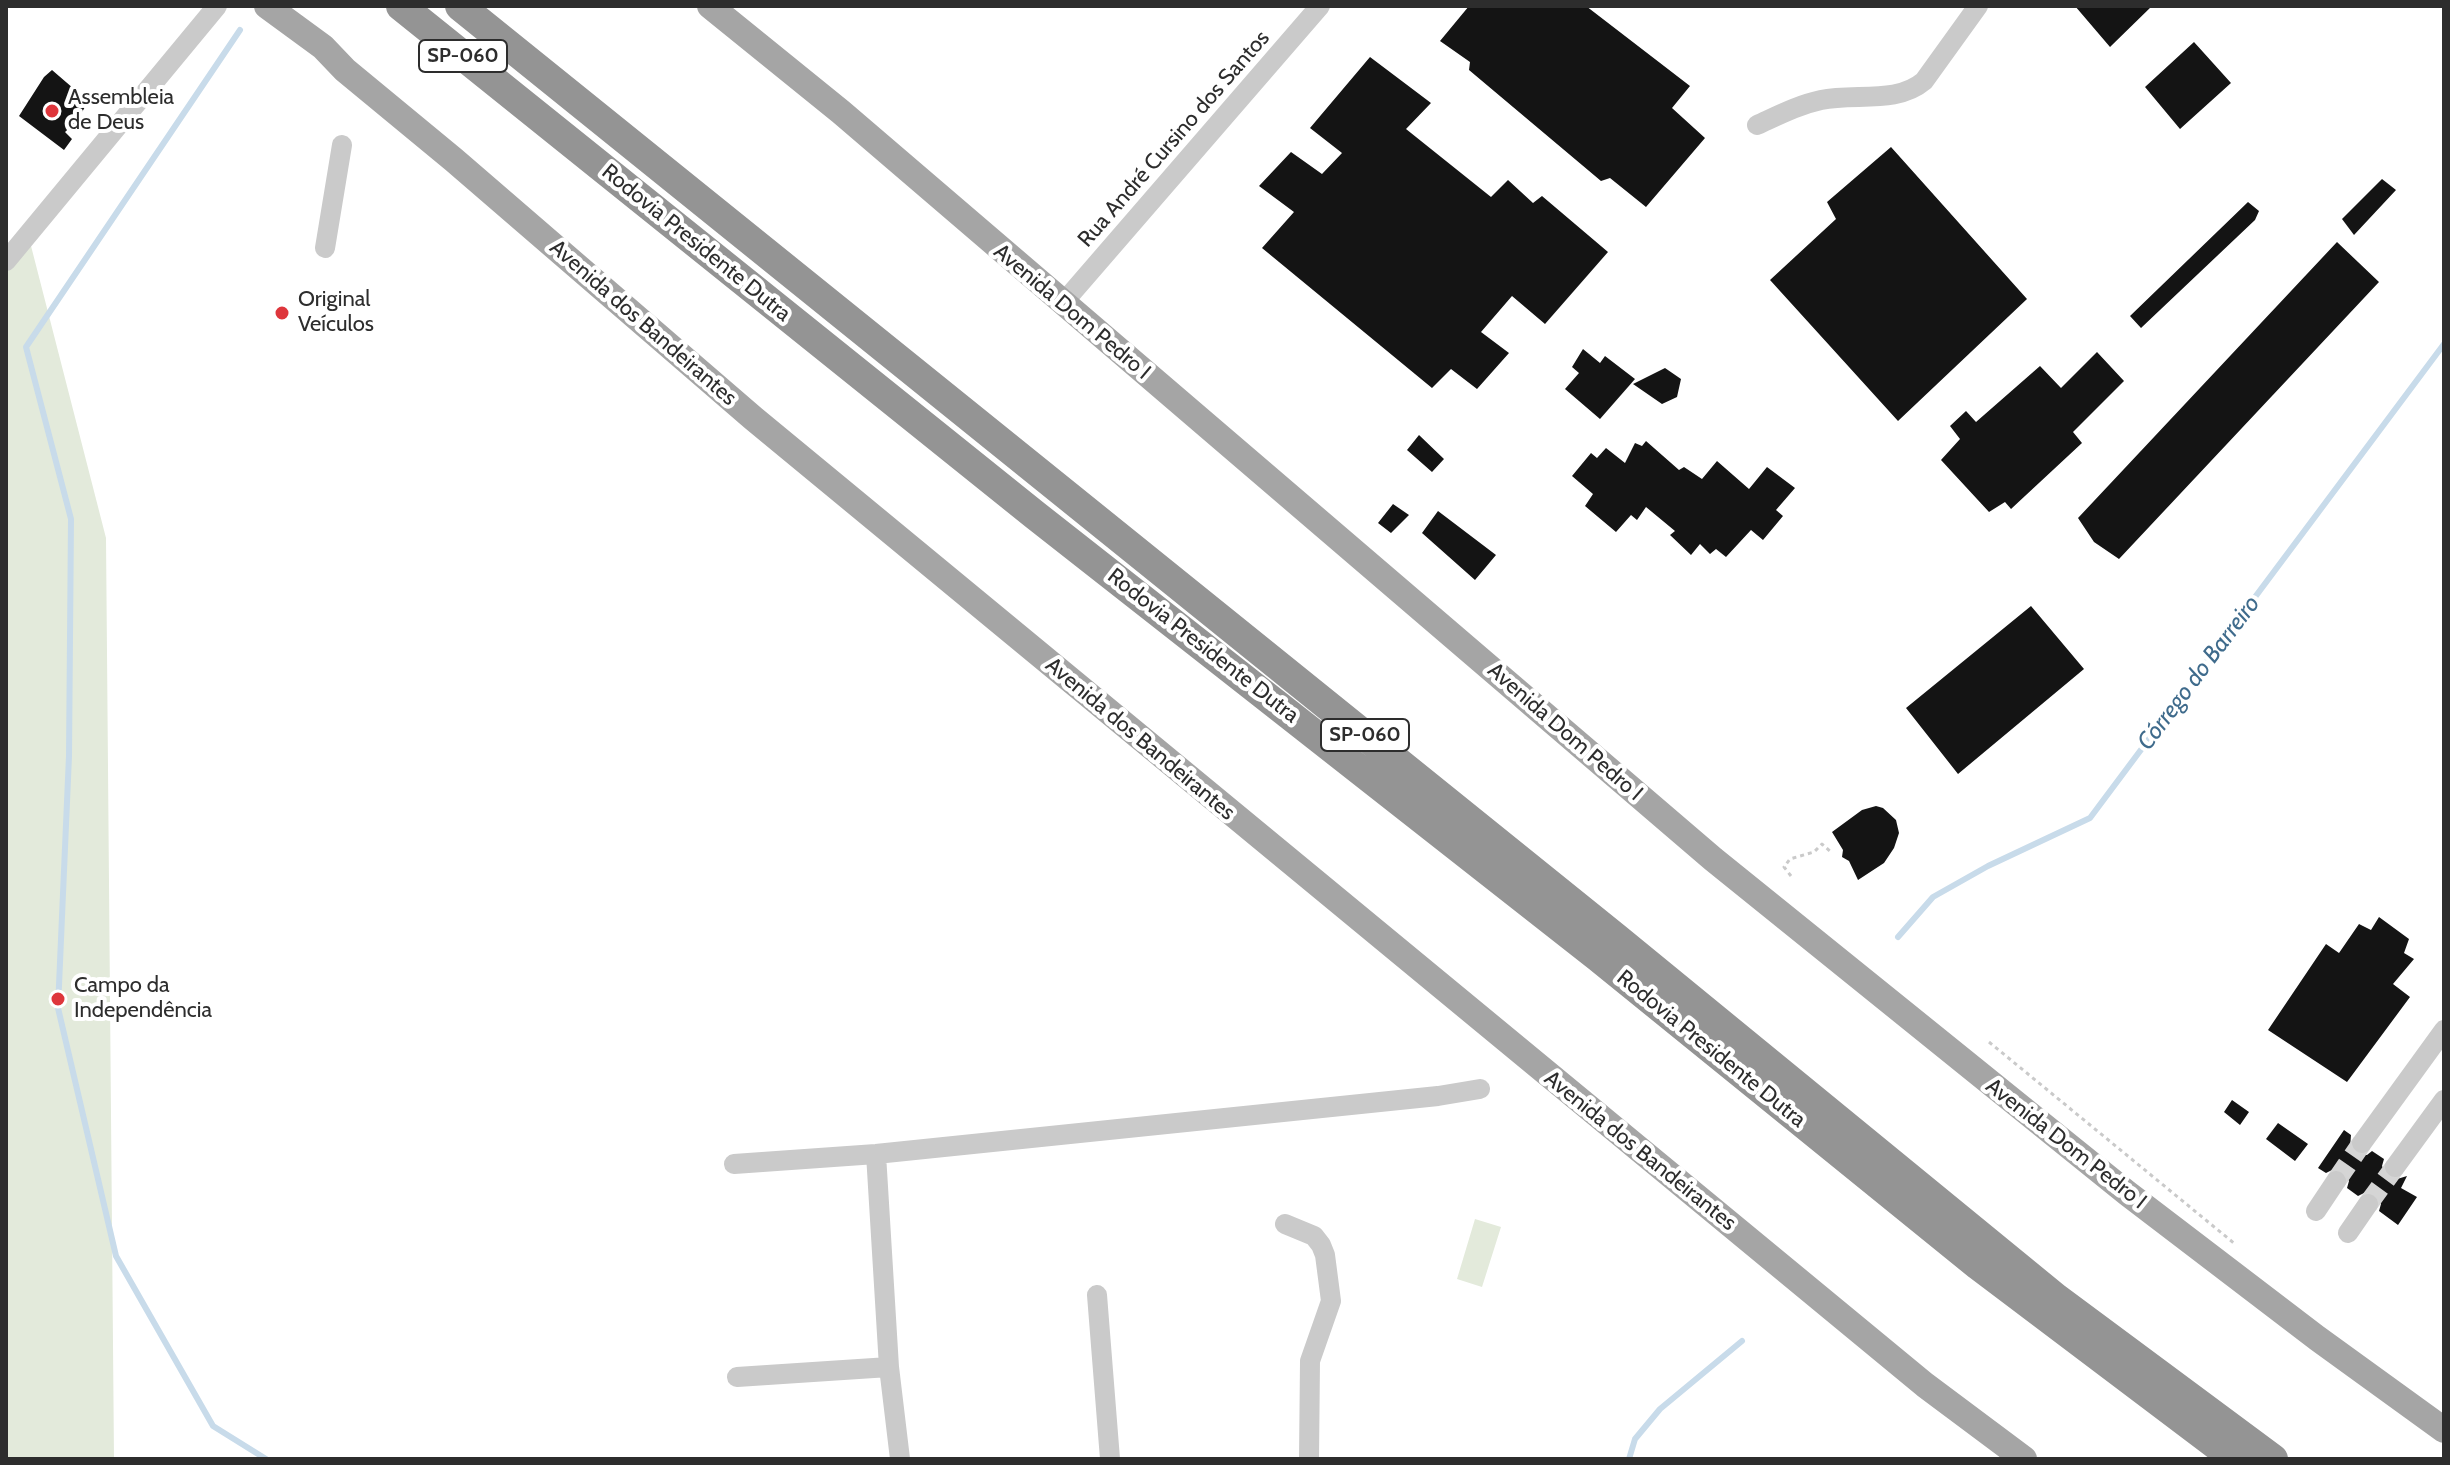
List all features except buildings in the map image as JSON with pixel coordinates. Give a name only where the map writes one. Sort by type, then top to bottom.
[{"type":"highway","name":"Rodovia Presidente Dutra","points":[[401,6],[1023,505],[1598,957],[1978,1265],[2235,1459]]},
{"type":"highway","name":"Rodovia Presidente Dutra","points":[[460,6],[1591,918],[2056,1298],[2273,1459]]},
{"type":"main road","name":"Avenida dos Bandeirantes","points":[[267,6],[323,47],[345,70],[454,160],[765,429],[1925,1385],[2024,1459]]},
{"type":"main road","name":"Avenida Dom Pedro I","points":[[710,6],[841,112],[1713,859],[2127,1193],[2444,1430]]},
{"type":"street","points":[[6,261],[217,6]]},
{"type":"street","name":"Rua André Cursino dos Santos","points":[[1063,303],[1320,6]]},
{"type":"street","points":[[1757,125],[1795,107],[1824,100],[1901,94],[1913,90],[1924,81],[1978,6]]},
{"type":"street","points":[[325,248],[342,145]]},
{"type":"street","points":[[2362,1143],[2443,1034]]},
{"type":"street","points":[[734,1164],[876,1154],[1438,1096],[1480,1089]]},
{"type":"street","points":[[2395,1167],[2444,1100]]},
{"type":"street","points":[[876,1154],[889,1367],[900,1459]]},
{"type":"street","points":[[2316,1211],[2336,1181]]},
{"type":"street","points":[[2348,1233],[2368,1204]]},
{"type":"street","points":[[1285,1224],[1314,1236],[1321,1245],[1331,1301],[1310,1361],[1309,1459]]},
{"type":"street","points":[[1097,1295],[1110,1459]]},
{"type":"street","points":[[737,1377],[889,1367]]},
{"type":"path","points":[[1791,876],[1784,867],[1790,859],[1814,852],[1822,844],[1832,853]]},
{"type":"path","points":[[1989,1042],[2240,1249]]},
{"type":"green space","name":"Campo da Independência","points":[[30,242],[106,538],[114,1459],[6,1459],[6,272]]},
{"type":"green space","points":[[1475,1219],[1501,1227],[1482,1287],[1457,1279]]},
{"type":"waterway","points":[[240,30],[26,347],[71,519],[69,756],[58,1008],[116,1256],[213,1426],[266,1459]]},
{"type":"waterway","name":"Córrego do Barreiro","points":[[1898,937],[1933,897],[1988,866],[2090,818],[2444,344]]},
{"type":"waterway","name":"Córrego do Barreiro","points":[[1629,1459],[1635,1439],[1660,1409],[1742,1341]]},
{"type":"tunnel","points":[[2336,1181],[2362,1143]]},
{"type":"tunnel","points":[[2368,1204],[2395,1167]]},
{"type":"place","name":"Assembleia de Deus","points":[[52,111]]},
{"type":"place","name":"Original Veículos","points":[[282,313]]},
{"type":"place","name":"Campo da Independência","points":[[58,999]]}]
